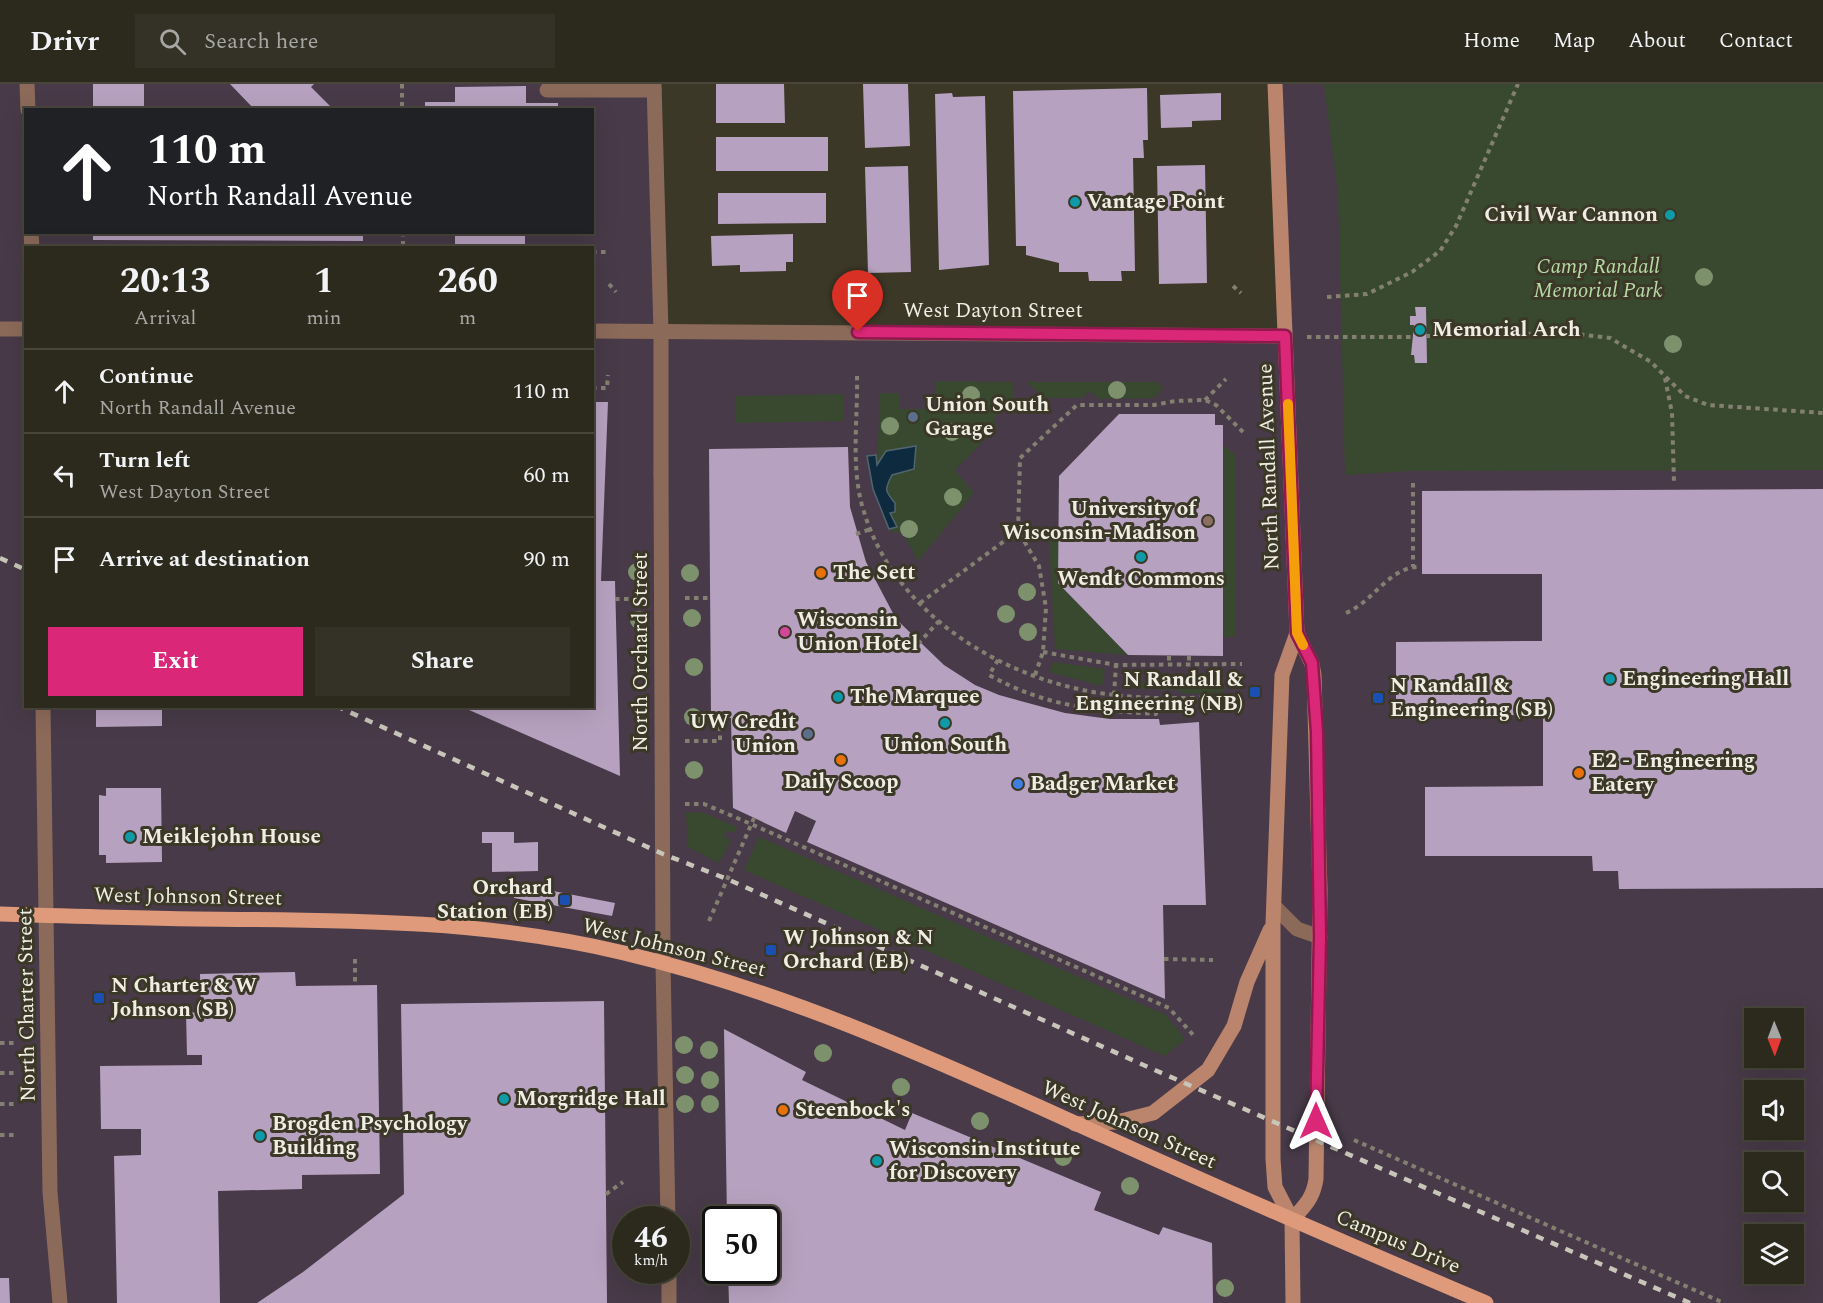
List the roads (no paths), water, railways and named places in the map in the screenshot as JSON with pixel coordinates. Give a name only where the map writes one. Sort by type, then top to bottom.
[{"type":"main road","name":"North Randall Avenue","points":[[1275,84],[1297,633]]},
{"type":"main road","points":[[1293,1303],[1292,1220],[1279,1197],[1274,1177],[1273,924],[1282,675],[1297,633]]},
{"type":"main road","points":[[1292,1220],[1308,1204],[1314,1194],[1316,1179],[1320,937],[1314,675],[1312,663],[1297,633]]},
{"type":"main road","name":"West Johnson Street","points":[[0,914],[437,924],[515,933],[622,952],[772,995],[856,1026],[1292,1220]]},
{"type":"main road","points":[[1075,1124],[1117,1122],[1153,1113],[1208,1070],[1234,1026],[1247,982],[1273,924]]},
{"type":"main road","name":"Campus Drive","points":[[1292,1220],[1486,1303]]},
{"type":"street","points":[[27,84],[28,108]]},
{"type":"street","points":[[547,90],[654,87]]},
{"type":"street","name":"North Orchard Street","points":[[654,87],[661,332],[663,963],[668,1206]]},
{"type":"street","points":[[0,329],[24,329]]},
{"type":"street","name":"West Dayton Street","points":[[594,331],[1242,333],[1285,336]]},
{"type":"street","name":"North Charter Street","points":[[43,708],[50,1192],[60,1303]]},
{"type":"street","points":[[1275,907],[1297,929],[1320,937]]},
{"type":"street","points":[[669,1284],[669,1303]]},
{"type":"water","points":[[916,446],[914,469],[892,475],[888,484],[888,493],[895,503],[895,512],[890,513],[897,527],[889,529],[873,489],[867,456],[876,455],[877,465],[886,451]]},
{"type":"railway","points":[[0,558],[24,569]]},
{"type":"railway","points":[[340,708],[663,854],[727,879],[1157,1071],[1690,1303]]},
{"type":"place","name":"Vantage Point","points":[[1075,202]]},
{"type":"place","name":"Civil War Cannon","points":[[1670,215]]},
{"type":"place","name":"Memorial Arch","points":[[1420,330]]},
{"type":"place","name":"Union South Garage","points":[[913,417]]},
{"type":"place","name":"University of Wisconsin-Madison","points":[[1208,521]]},
{"type":"place","name":"Wendt Commons","points":[[1141,557]]},
{"type":"place","name":"The Sett","points":[[821,573]]},
{"type":"place","name":"Wisconsin Union Hotel","points":[[785,632]]},
{"type":"place","name":"Engineering Hall","points":[[1610,679]]},
{"type":"place","name":"N Randall & Engineering (NB)","points":[[1255,692]]},
{"type":"place","name":"The Marquee","points":[[838,697]]},
{"type":"place","name":"N Randall & Engineering (SB)","points":[[1378,698]]},
{"type":"place","name":"Union South","points":[[945,723]]},
{"type":"place","name":"UW Credit Union","points":[[808,734]]},
{"type":"place","name":"Daily Scoop","points":[[841,760]]},
{"type":"place","name":"E2 - Engineering Eatery","points":[[1579,773]]},
{"type":"place","name":"Badger Market","points":[[1018,784]]},
{"type":"place","name":"Meiklejohn House","points":[[130,837]]},
{"type":"place","name":"Orchard Station (EB)","points":[[565,900]]},
{"type":"place","name":"W Johnson & N Orchard (EB)","points":[[771,950]]},
{"type":"place","name":"N Charter & W Johnson (SB)","points":[[99,998]]},
{"type":"place","name":"Morgridge Hall","points":[[504,1099]]},
{"type":"place","name":"Steenbock's","points":[[783,1110]]},
{"type":"place","name":"Brogden Psychology Building","points":[[260,1136]]},
{"type":"place","name":"Wisconsin Institute for Discovery","points":[[877,1161]]},
{"type":"park label","name":"Camp Randall Memorial Park","points":[[1598,279]]}]
